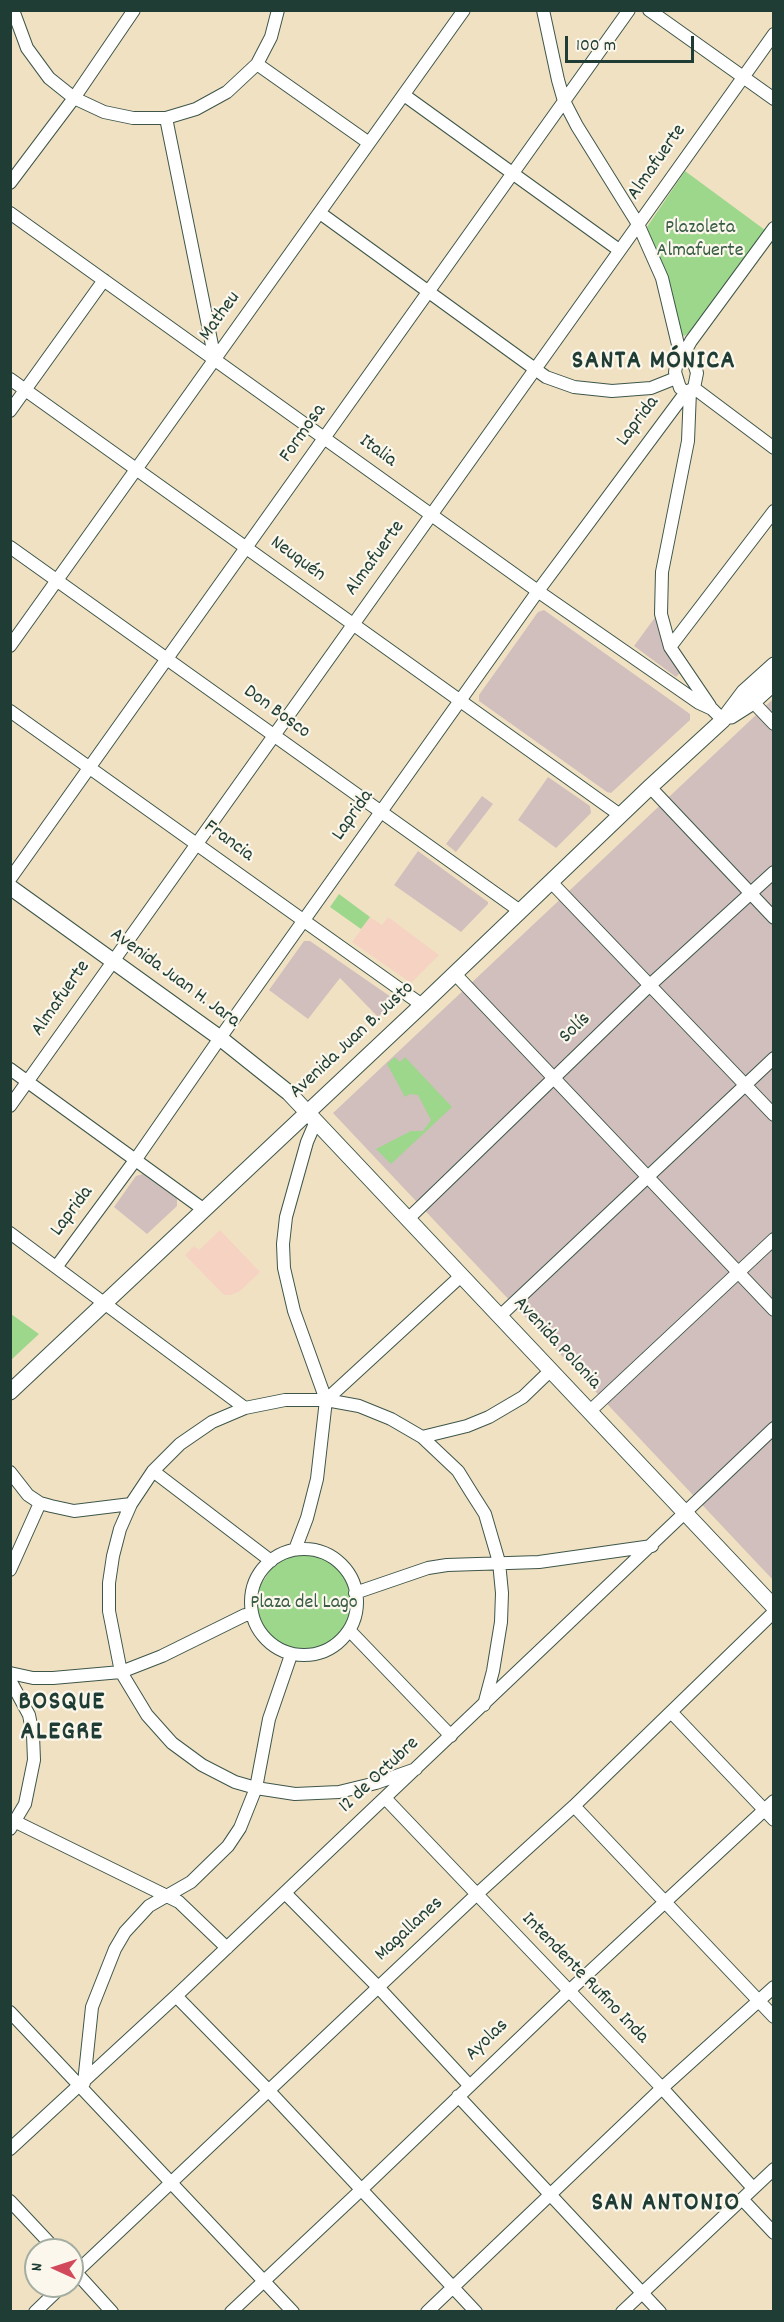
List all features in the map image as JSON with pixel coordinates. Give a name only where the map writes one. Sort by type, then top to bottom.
[{"type":"main road","name":"Avenida Juan B. Justo","points":[[10,1392],[203,1209],[311,1116],[422,1005],[650,787],[718,715],[774,664]]},
{"type":"main road","name":"Avenida Juan B. Justo","points":[[718,715],[753,702],[774,683]]},
{"type":"main road","name":"Avenida Juan H. Jara","points":[[10,887],[220,1038],[289,1093],[311,1116]]},
{"type":"main road","name":"Avenida Polonia","points":[[311,1116],[774,1607]]},
{"type":"street","points":[[13,10],[27,48],[49,78],[74,98],[104,112],[133,118],[166,118],[196,109],[227,92],[257,64],[271,37],[278,10]]},
{"type":"street","points":[[10,183],[74,98],[134,10]]},
{"type":"street","name":"Matheu","points":[[10,646],[464,10]]},
{"type":"street","points":[[543,10],[564,101],[638,224],[662,278],[682,353],[693,360],[696,368],[697,378],[690,390],[688,441],[668,540],[660,595],[664,631],[670,647],[718,715]]},
{"type":"street","name":"Formosa","points":[[10,879],[629,10]]},
{"type":"street","points":[[649,10],[774,99]]},
{"type":"street","name":"Almafuerte","points":[[10,1106],[774,34]]},
{"type":"street","points":[[257,64],[369,143]]},
{"type":"street","points":[[404,95],[619,250]]},
{"type":"street","points":[[166,118],[215,360]]},
{"type":"street","name":"Italia","points":[[10,213],[538,591],[718,715]]},
{"type":"street","points":[[320,213],[535,369],[559,382],[592,390],[634,390],[651,388],[676,378]]},
{"type":"street","points":[[774,228],[682,353],[676,365],[676,378],[680,388],[690,390],[774,448]]},
{"type":"street","points":[[10,411],[104,280]]},
{"type":"street","name":"Neuquén","points":[[10,379],[620,815]]},
{"type":"street","name":"Laprida","points":[[57,1266],[136,1159],[538,591],[690,390]]},
{"type":"street","points":[[670,647],[774,511]]},
{"type":"street","name":"Don Bosco","points":[[10,547],[520,911]]},
{"type":"street","points":[[753,702],[774,724]]},
{"type":"street","name":"Francia","points":[[10,711],[422,1005]]},
{"type":"street","points":[[650,787],[774,918]]},
{"type":"street","name":"Solís","points":[[409,1218],[650,985],[774,872]]},
{"type":"street","points":[[551,882],[774,1115]]},
{"type":"street","points":[[455,974],[774,1310]]},
{"type":"street","points":[[500,1316],[774,1058]]},
{"type":"street","points":[[10,1069],[203,1209]]},
{"type":"street","points":[[296,1547],[308,1518],[317,1479],[326,1400],[294,1311],[284,1268],[286,1217],[311,1116]]},
{"type":"street","points":[[10,1233],[245,1408]]},
{"type":"street","points":[[590,1411],[774,1239]]},
{"type":"street","points":[[326,1400],[462,1275]]},
{"type":"street","points":[[422,1437],[467,1426],[489,1417],[523,1397],[551,1370]]},
{"type":"street","points":[[416,1769],[376,1783],[339,1792],[295,1794],[256,1788],[235,1782],[202,1766],[172,1743],[147,1715],[121,1672],[109,1611],[109,1583],[117,1538],[131,1504],[153,1471],[180,1444],[212,1422],[245,1408],[285,1400],[326,1400],[359,1406],[391,1419],[422,1437],[458,1471],[488,1522],[500,1562],[501,1622],[493,1671],[484,1705]]},
{"type":"street","name":"12 de Octubre","points":[[10,2149],[227,1948],[774,1428]]},
{"type":"street","points":[[153,1471],[271,1562]]},
{"type":"street","points":[[10,1472],[21,1488],[40,1503],[74,1511],[131,1504]]},
{"type":"street","points":[[10,1570],[40,1503]]},
{"type":"street","points":[[355,1593],[428,1568],[462,1563],[539,1562],[652,1546]]},
{"type":"street","points":[[296,1547],[322,1551],[339,1559],[346,1567],[355,1593],[354,1615],[349,1630],[325,1651],[313,1655],[291,1655],[273,1648],[256,1629],[252,1614],[251,1600],[254,1585],[261,1572],[282,1553],[296,1547]]},
{"type":"street","name":"Magallanes","points":[[84,2262],[574,1806],[774,1612]]},
{"type":"street","points":[[10,1673],[33,1678],[53,1678],[121,1672],[138,1663],[162,1656],[245,1615],[252,1614]]},
{"type":"street","points":[[349,1630],[451,1736]]},
{"type":"street","points":[[82,2084],[92,2007],[107,1966],[125,1932],[158,1899],[191,1882],[228,1846],[240,1828],[256,1788],[269,1719],[291,1655]]},
{"type":"street","points":[[10,1680],[29,1715],[34,1760],[30,1786],[13,1826],[168,1895],[190,1911],[227,1948]]},
{"type":"street","points":[[672,1713],[769,1805],[774,1820]]},
{"type":"street","name":"Intendente Rufino Inda","points":[[385,1798],[662,2088],[753,2188]]},
{"type":"street","name":"Ayolas","points":[[231,2312],[469,2085],[769,1805]]},
{"type":"street","points":[[574,1806],[774,2017]]},
{"type":"street","points":[[285,1893],[378,1987],[469,2085]]},
{"type":"street","points":[[427,2312],[662,2088],[774,1987]]},
{"type":"street","points":[[176,1996],[269,2091],[476,2312]]},
{"type":"street","points":[[10,2013],[82,2084],[171,2183],[293,2312]]},
{"type":"street","points":[[458,2096],[660,2312]]},
{"type":"street","points":[[622,2312],[774,2169]]},
{"type":"street","points":[[742,2199],[774,2233]]},
{"type":"street","points":[[10,2202],[44,2238]]},
{"type":"street","points":[[84,2283],[112,2312]]},
{"type":"street","points":[[35,2312],[50,2298]]},
{"type":"shaded area","points":[[544,610],[690,714],[690,720],[611,793],[479,701],[479,695],[538,612]]},
{"type":"shaded area","points":[[656,616],[664,646],[680,673],[676,677],[634,646]]},
{"type":"shaded area","points":[[773,699],[773,1580],[333,1113]]},
{"type":"shaded area","points":[[548,777],[590,806],[591,813],[556,848],[518,820]]},
{"type":"shaded area","points":[[482,796],[493,804],[456,852],[446,844]]},
{"type":"shaded area","points":[[418,851],[488,902],[461,932],[394,885]]},
{"type":"shaded area","points":[[370,917],[382,925],[388,917],[439,955],[411,983],[352,942]]},
{"type":"shaded area","points":[[304,941],[310,941],[391,997],[392,1003],[378,1017],[340,978],[308,1019],[269,990]]},
{"type":"shaded area","points":[[143,1174],[177,1199],[177,1206],[147,1234],[114,1207],[136,1176]]},
{"type":"shaded area","points":[[220,1230],[260,1272],[240,1291],[231,1295],[224,1295],[185,1255],[194,1246],[199,1250]]},
{"type":"green space","name":"Plazoleta Almafuerte","points":[[685,171],[765,230],[691,332],[684,336],[681,334],[647,227]]},
{"type":"green space","points":[[339,894],[370,917],[361,929],[330,907]]},
{"type":"green space","points":[[395,1057],[400,1062],[405,1057],[452,1107],[391,1164],[376,1149],[411,1131],[423,1131],[431,1120],[418,1095],[410,1094],[405,1097],[387,1064]]},
{"type":"green space","points":[[11,1314],[39,1334],[11,1360]]},
{"type":"green space","name":"Plaza del Lago","points":[[305,1553],[326,1557],[336,1562],[342,1569],[350,1591],[350,1618],[343,1631],[328,1645],[307,1652],[292,1652],[276,1645],[262,1629],[256,1608],[256,1596],[271,1569],[286,1558]]},
{"type":"district","name":"SANTA MÓNICA","points":[[654,363]]},
{"type":"district","name":"BOSQUE ALEGRE","points":[[62,1719]]},
{"type":"district","name":"SAN ANTONIO","points":[[666,2205]]}]
